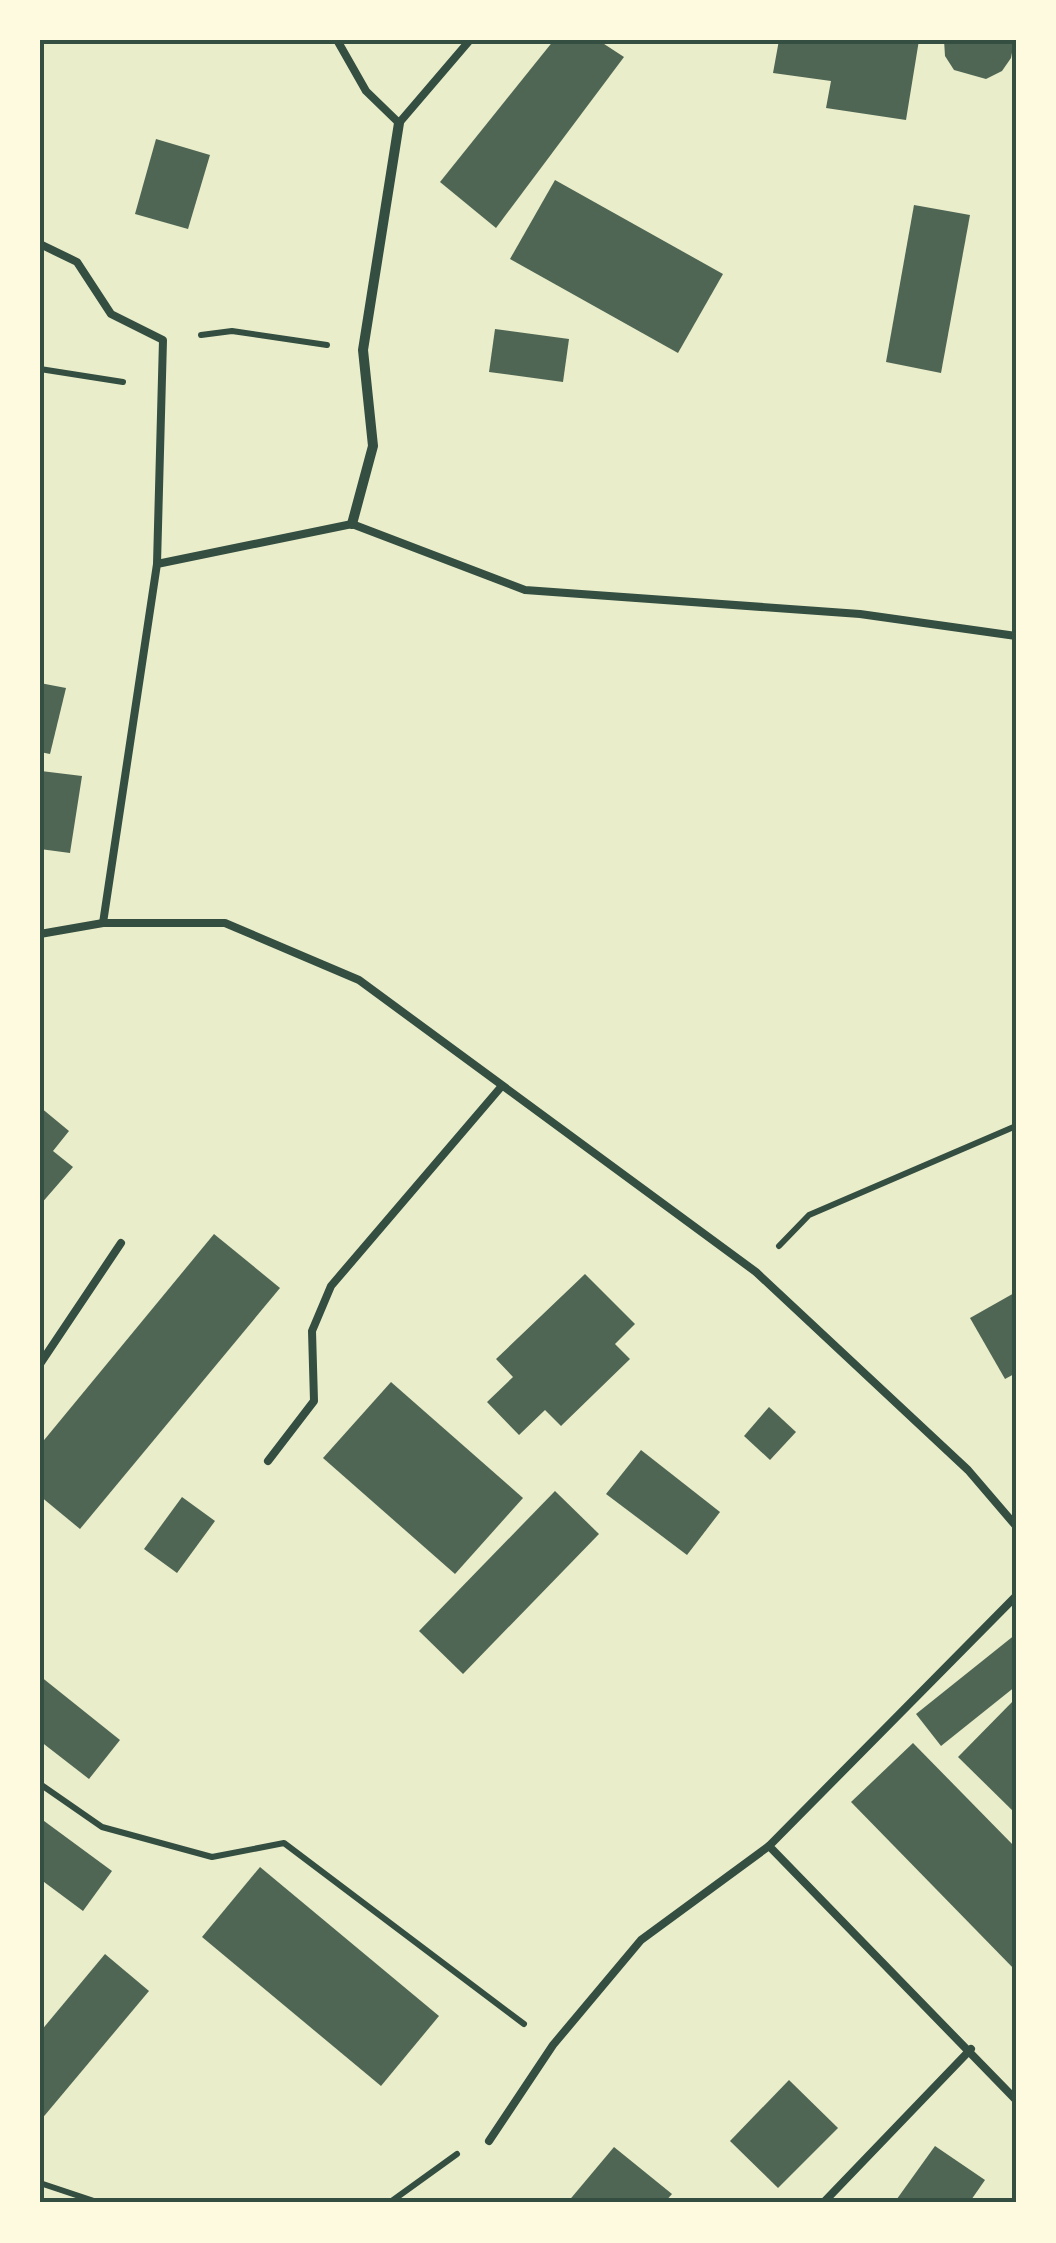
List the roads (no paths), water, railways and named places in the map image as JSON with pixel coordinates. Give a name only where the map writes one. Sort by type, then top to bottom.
[{"type":"street","points":[[352,524],[373,446],[363,350],[399,123]]},
{"type":"lane","points":[[337,40],[366,91],[399,123],[470,40]]},
{"type":"lane","points":[[40,244],[77,262],[111,314],[162,340],[157,564],[103,923]]},
{"type":"lane","points":[[157,564],[352,524],[524,590],[860,614],[1016,636]]},
{"type":"lane","points":[[40,934],[103,923],[225,923],[360,980],[500,1088],[756,1272],[968,1470],[1016,1526]]},
{"type":"lane","points":[[268,1461],[314,1401],[312,1331],[331,1286],[500,1088]]},
{"type":"lane","points":[[40,1364],[121,1243]]},
{"type":"lane","points":[[489,2141],[554,2045],[641,1940],[770,1846],[1016,1596]]},
{"type":"lane","points":[[770,1846],[971,2049],[1016,2100]]},
{"type":"lane","points":[[823,2203],[971,2049]]}]
